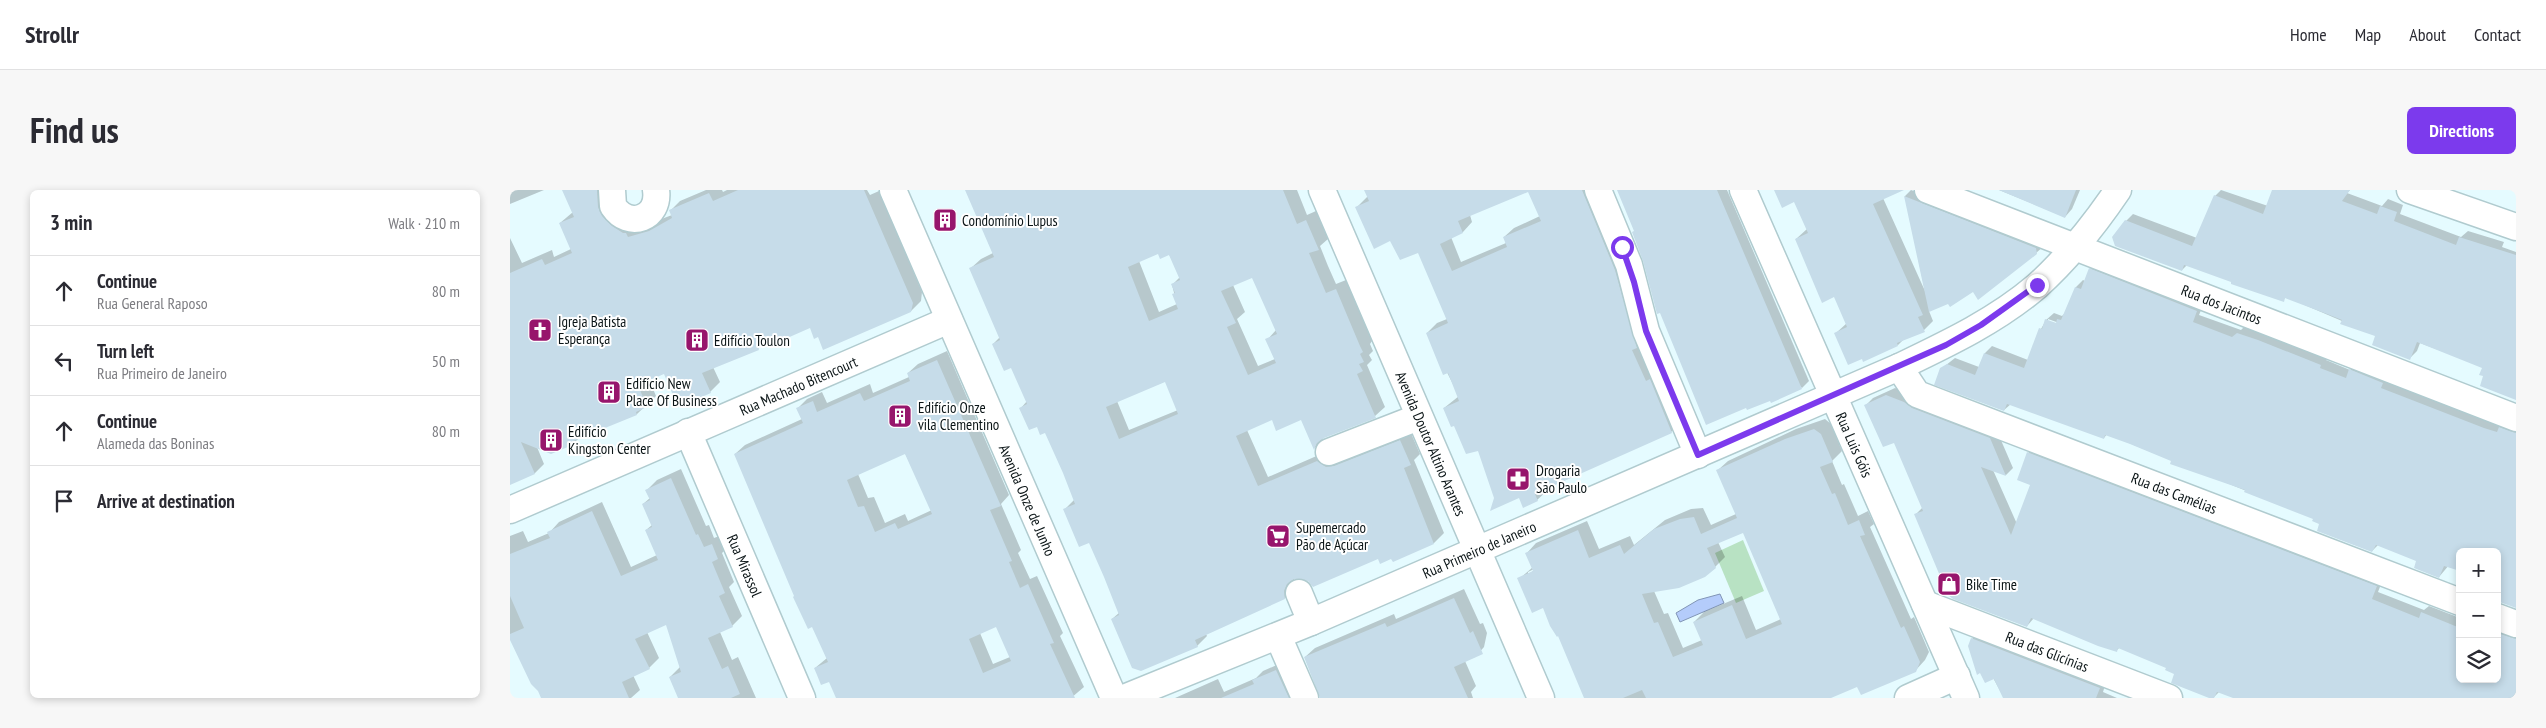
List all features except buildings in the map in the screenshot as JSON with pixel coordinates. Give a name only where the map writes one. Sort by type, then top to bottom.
[{"type":"street","points":[[612,190],[613,206],[617,212],[631,220],[646,216],[652,211],[662,192]]},
{"type":"street","name":"Avenida Onze de Junho","points":[[893,190],[1114,698]]},
{"type":"street","name":"Avenida Doutor Altino Arantes","points":[[1322,190],[1541,698]]},
{"type":"street","points":[[1598,190],[1629,265],[1646,331],[1698,455]]},
{"type":"street","name":"Rua Luis Góis","points":[[1743,190],[1961,687]]},
{"type":"street","name":"Rua dos Jacintos","points":[[1928,190],[2076,245],[2516,418]]},
{"type":"street","name":"Rua Primeiro de Janeiro","points":[[1124,698],[1311,622],[1698,455],[1946,345],[2017,301],[2037,285],[2076,245],[2118,190]]},
{"type":"street","points":[[2410,190],[2516,227]]},
{"type":"street","name":"Rua Machado Bitencourt","points":[[510,510],[949,320]]},
{"type":"street","name":"Rua das Camélias","points":[[1899,367],[1917,394],[2456,600]]},
{"type":"street","points":[[1329,452],[1419,417]]},
{"type":"street","name":"Rua Mirassol","points":[[688,432],[802,698]]},
{"type":"street","points":[[1299,593],[1311,622]]},
{"type":"street","name":"Rua das Glicínias","points":[[1925,604],[2169,698]]},
{"type":"street","points":[[2501,618],[2516,624]]},
{"type":"street","points":[[1278,636],[1305,698]]},
{"type":"street","points":[[1908,698],[1961,687]]},
{"type":"green space","points":[[1743,540],[1764,591],[1736,603],[1715,553]]},
{"type":"water","points":[[1720,594],[1724,603],[1680,622],[1676,613],[1698,600]]},
{"type":"place","name":"Condomínio Lupus","points":[[945,220]]},
{"type":"place","name":"Igreja Batista Esperança","points":[[540,330]]},
{"type":"place","name":"Edifício Toulon","points":[[697,340]]},
{"type":"place","name":"Edifício New Place Of Business","points":[[609,392]]},
{"type":"place","name":"Edifício Onze vila Clementino","points":[[900,416]]},
{"type":"place","name":"Edifício Kingston Center","points":[[551,440]]},
{"type":"place","name":"Drogaria São Paulo","points":[[1518,479]]},
{"type":"place","name":"Supemercado Pão de Açúcar","points":[[1278,536]]},
{"type":"place","name":"Bike Time","points":[[1949,584]]},
{"type":"route","points":[[1622,247],[1634,282],[1646,331],[1698,455],[1946,345],[1981,325],[2037,285]]}]
